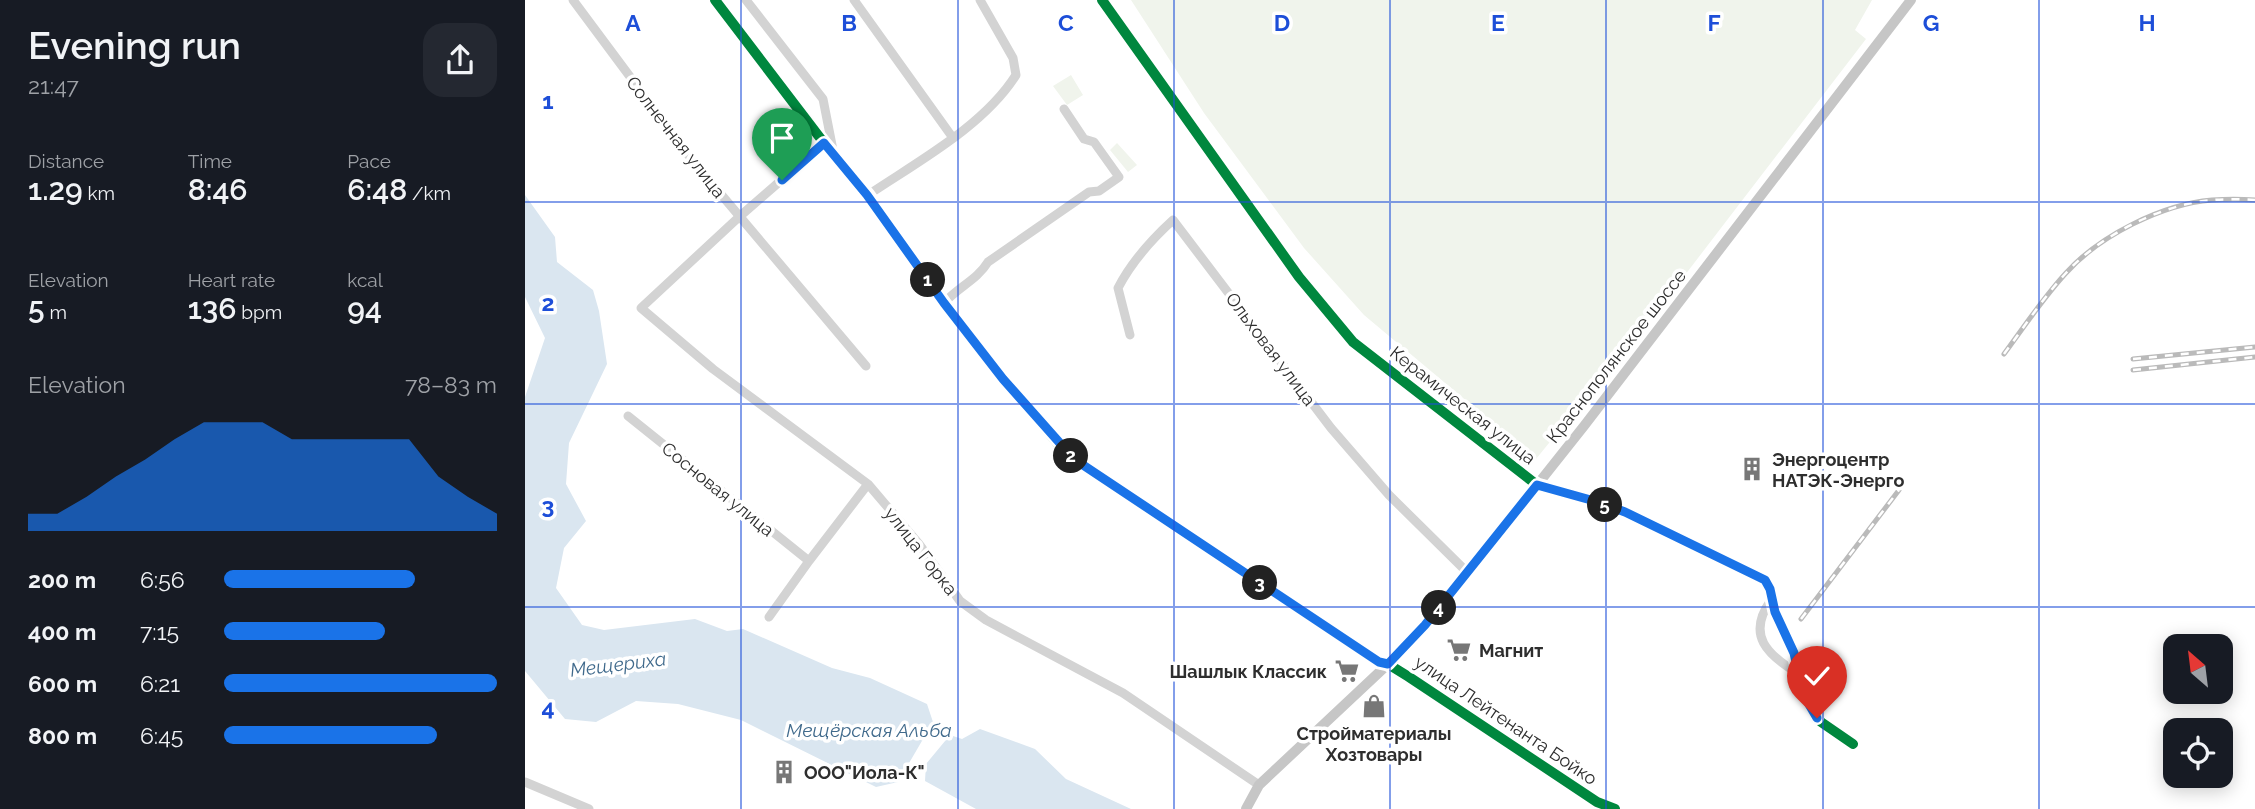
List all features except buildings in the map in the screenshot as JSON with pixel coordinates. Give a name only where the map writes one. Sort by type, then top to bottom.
[{"type":"main road","name":"Краснополянское шоссе","points":[[1246,809],[1259,785],[1388,664],[1468,573],[1911,0]]},
{"type":"street","name":"Солнечная улица","points":[[573,0],[692,160],[866,366]]},
{"type":"street","name":"улица Лейтенанта Бойко","points":[[715,0],[867,195],[944,303],[1003,379],[1074,459],[1379,662],[1388,664],[1597,802],[1615,809]]},
{"type":"street","points":[[746,0],[823,99],[833,152]]},
{"type":"street","points":[[854,0],[953,138]]},
{"type":"street","points":[[867,195],[953,138],[1007,89],[1016,75],[1013,58],[980,0]]},
{"type":"street","name":"Керамическая улица","points":[[1102,0],[1299,277],[1353,342],[1537,485],[1587,498],[1625,512],[1761,577],[1768,584],[1771,600],[1794,653],[1803,694],[1817,718],[1853,744]]},
{"type":"street","points":[[944,303],[981,273],[988,262],[1089,192],[1099,191],[1119,177],[1094,142],[1084,139],[1064,109]]},
{"type":"street","points":[[739,217],[824,143]]},
{"type":"street","name":"улица Горка","points":[[739,217],[641,308],[713,369],[869,484],[919,544],[960,601],[986,620],[1123,693],[1259,785]]},
{"type":"street","name":"Ольховая улица","points":[[1130,335],[1118,288],[1128,268],[1173,220],[1331,428],[1389,495],[1468,573]]},
{"type":"street","name":"Сосновая улица","points":[[628,416],[809,561]]},
{"type":"street","points":[[769,617],[869,484]]},
{"type":"street","points":[[1771,600],[1762,615],[1759,632],[1762,641],[1777,660],[1799,674]]},
{"type":"street","points":[[525,782],[589,809]]},
{"type":"shaded area","points":[[1131,0],[1872,0],[1855,30],[1866,39],[1675,288],[1536,459],[1364,315],[1304,248],[1204,113]]},
{"type":"shaded area","points":[[1071,75],[1083,95],[1067,105],[1053,86]]},
{"type":"shaded area","points":[[1117,143],[1137,165],[1128,172],[1110,150]]},
{"type":"water","name":"Мещёрская Альба","points":[[525,195],[555,237],[557,262],[593,290],[607,364],[569,443],[566,484],[586,521],[564,548],[556,588],[582,625],[604,630],[695,619],[727,631],[743,629],[832,668],[870,678],[927,704],[933,722],[898,782],[876,787],[741,720],[678,704],[636,701],[596,722],[565,719],[525,671],[525,397],[545,338],[525,297]]},
{"type":"water","points":[[980,729],[1035,749],[1066,779],[1131,809],[976,809],[925,781],[926,764],[950,735],[962,739]]},
{"type":"railway","points":[[2004,354],[2066,273],[2080,259],[2114,235],[2153,215],[2193,203],[2255,200]]},
{"type":"railway","points":[[2133,359],[2255,347]]},
{"type":"railway","points":[[2133,370],[2255,357]]},
{"type":"railway","points":[[1801,619],[1899,490]]},
{"type":"cycle path","points":[[715,0],[824,143],[868,195],[944,303],[1003,379],[1074,459],[1379,662],[1388,664],[1409,677],[1597,802],[1615,809]]},
{"type":"cycle path","points":[[1102,0],[1299,277],[1353,342],[1537,485],[1625,512],[1765,580],[1775,612],[1794,653],[1801,687],[1810,708],[1821,722],[1853,744]]},
{"type":"place","name":"Энергоцентр НАТЭК-Энерго","points":[[1752,469]]},
{"type":"place","name":"Магнит","points":[[1459,650]]},
{"type":"place","name":"Шашлык Классик","points":[[1347,671]]},
{"type":"place","name":"Стройматериалы Хозтовары","points":[[1374,706]]},
{"type":"place","name":"ООО\"Иола-К\"","points":[[784,772]]},
{"type":"route","points":[[782,180],[824,143],[867,195],[944,303],[1003,379],[1060,446],[1074,459],[1379,662],[1388,664],[1425,625],[1537,485],[1625,512],[1765,580],[1775,612],[1794,653],[1803,694],[1817,718]]},
{"type":"water label","name":"Мещериха","points":[[618,664]]}]
